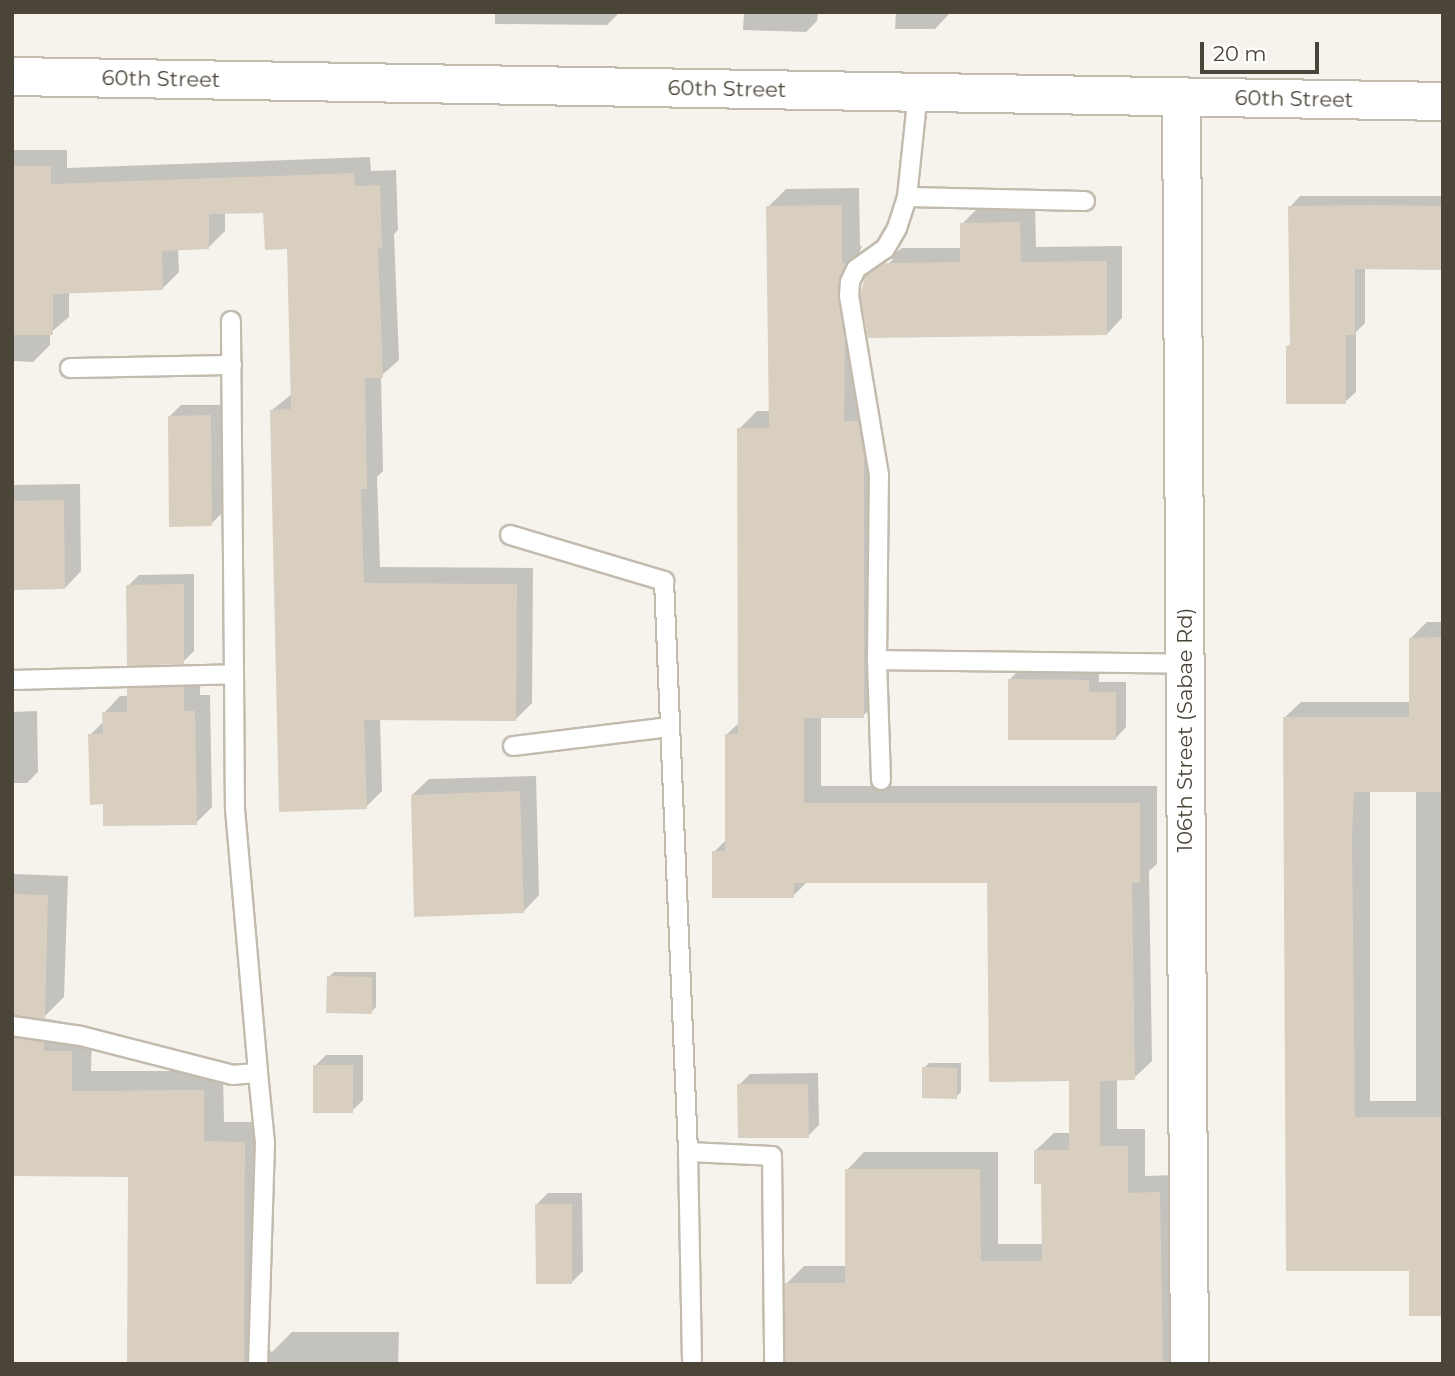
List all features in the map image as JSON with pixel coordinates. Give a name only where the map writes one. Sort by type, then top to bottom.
[{"type":"street","name":"60th Street","points":[[12,76],[1443,102]]},
{"type":"street","name":"106th Street (Sabae Rd)","points":[[1181,97],[1189,1364]]},
{"type":"lane","points":[[881,780],[877,660],[880,475],[849,296],[850,282],[856,269],[885,249],[897,229],[907,197],[918,93]]},
{"type":"lane","points":[[907,197],[1086,201]]},
{"type":"lane","points":[[231,321],[235,809],[265,1143],[258,1364]]},
{"type":"lane","points":[[70,368],[232,365]]},
{"type":"lane","points":[[510,535],[664,581],[688,1152],[692,1364]]},
{"type":"lane","points":[[877,660],[1185,664]]},
{"type":"lane","points":[[12,680],[234,674]]},
{"type":"lane","points":[[513,746],[669,727]]},
{"type":"lane","points":[[12,1026],[81,1036],[233,1075],[258,1073]]},
{"type":"lane","points":[[688,1152],[772,1156],[774,1364]]},
{"type":"building","points":[[12,166],[51,166],[51,184],[354,173],[355,186],[380,185],[382,248],[378,248],[383,378],[365,378],[367,489],[361,489],[364,583],[517,584],[516,721],[364,720],[367,809],[279,812],[270,410],[291,409],[287,249],[265,250],[263,213],[209,214],[209,249],[162,251],[163,290],[53,294],[53,335],[12,335]]},
{"type":"building","points":[[842,205],[842,263],[846,263],[840,278],[838,296],[845,338],[844,421],[858,421],[864,457],[864,718],[804,718],[804,803],[1140,803],[1140,883],[1132,883],[1135,1080],[1100,1081],[1100,1146],[1128,1146],[1128,1193],[1160,1192],[1163,1364],[785,1364],[785,1283],[845,1283],[845,1169],[980,1169],[981,1261],[1042,1261],[1041,1184],[1034,1184],[1034,1150],[1069,1150],[1069,1081],[989,1082],[987,883],[794,883],[794,898],[712,898],[712,851],[725,851],[725,734],[738,734],[737,428],[769,428],[766,206]]},
{"type":"building","points":[[1288,206],[1443,206],[1443,270],[1355,269],[1355,335],[1346,335],[1346,404],[1286,404],[1286,346],[1290,346]]},
{"type":"building","points":[[1020,222],[1021,262],[1107,261],[1107,335],[868,338],[860,295],[865,277],[885,263],[960,262],[960,223]]},
{"type":"building","points":[[211,415],[212,526],[169,527],[168,416]]},
{"type":"building","points":[[64,500],[65,589],[12,590],[12,501]]},
{"type":"building","points":[[184,584],[184,664],[127,666],[126,585]]},
{"type":"building","points":[[1443,637],[1443,792],[1354,792],[1352,837],[1355,1117],[1443,1117],[1443,1316],[1409,1316],[1409,1271],[1286,1271],[1283,717],[1409,717],[1409,638]]},
{"type":"building","points":[[1008,679],[1089,680],[1089,692],[1116,692],[1116,740],[1008,740]]},
{"type":"building","points":[[184,687],[184,711],[195,711],[197,825],[103,826],[103,804],[90,805],[88,734],[103,734],[102,712],[127,712],[127,688]]},
{"type":"building","points":[[520,791],[524,913],[414,917],[411,795]]},
{"type":"building","points":[[12,894],[48,895],[45,1019],[12,1015]]},
{"type":"building","points":[[327,976],[372,977],[372,1014],[326,1013]]},
{"type":"building","points":[[12,1038],[44,1042],[44,1051],[72,1051],[72,1091],[204,1090],[204,1141],[245,1142],[244,1364],[127,1364],[128,1177],[12,1176]]},
{"type":"building","points":[[313,1065],[353,1065],[353,1113],[313,1113]]},
{"type":"building","points":[[922,1067],[957,1068],[957,1099],[922,1098]]},
{"type":"building","points":[[737,1084],[808,1084],[809,1138],[738,1138]]},
{"type":"building","points":[[535,1204],[572,1204],[572,1284],[536,1284]]}]
